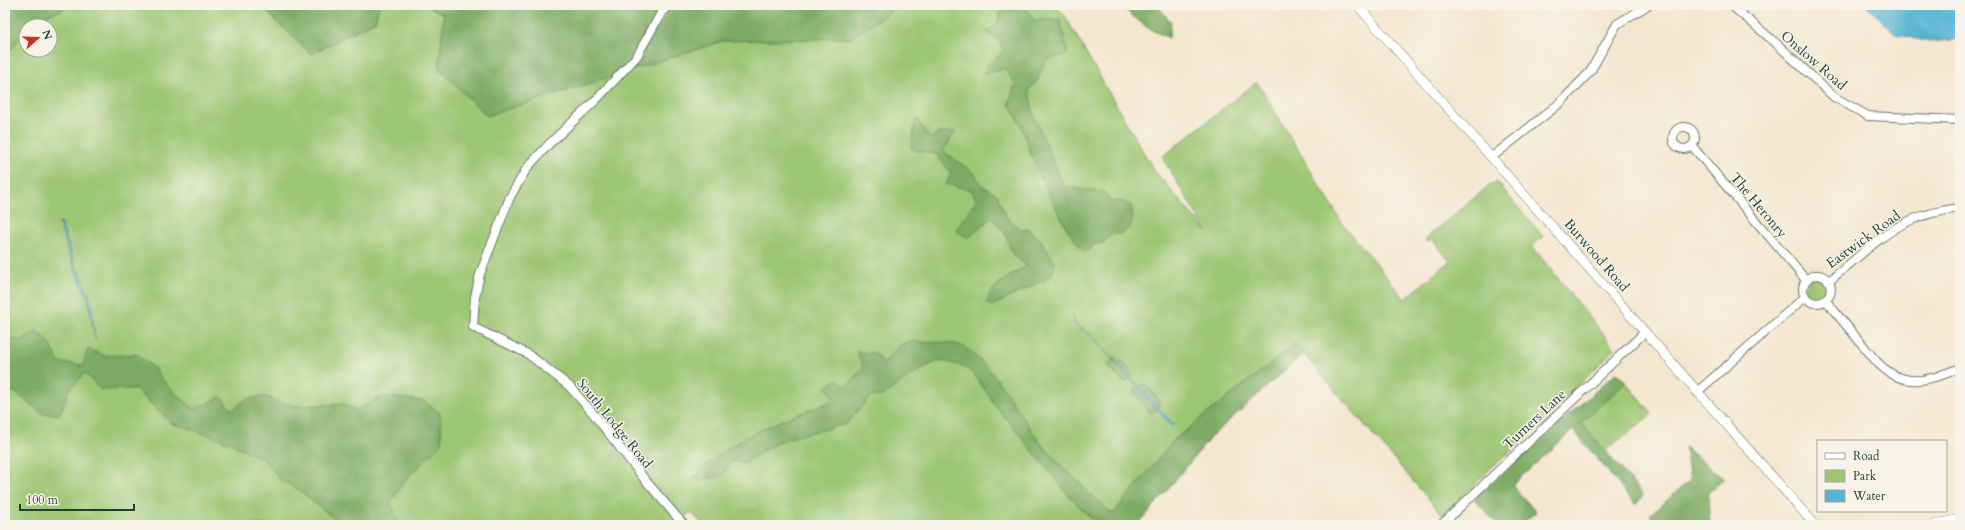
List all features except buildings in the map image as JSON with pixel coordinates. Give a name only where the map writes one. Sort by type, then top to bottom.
[{"type":"street","name":"South Lodge Road","points":[[669,5],[661,13],[637,56],[596,100],[549,144],[527,168],[510,197],[480,274],[475,296],[473,326],[528,354],[569,386],[592,412],[646,481],[684,525]]},
{"type":"street","name":"Burwood Road","points":[[1357,5],[1815,525]]},
{"type":"street","points":[[1492,157],[1560,103],[1590,72],[1617,24],[1648,5]]},
{"type":"street","name":"Onslow Road","points":[[1731,5],[1777,44],[1834,97],[1868,116],[1960,120]]},
{"type":"street","name":"The Heronry","points":[[1692,146],[1806,280]]},
{"type":"street","name":"Eastwick Road","points":[[1829,281],[1894,230],[1908,221],[1939,211],[1960,208]]},
{"type":"street","points":[[1819,275],[1829,281],[1832,290],[1826,301],[1816,304],[1805,297],[1803,290],[1806,280],[1811,276],[1819,275]]},
{"type":"street","points":[[1697,392],[1805,297]]},
{"type":"street","points":[[1826,301],[1885,371],[1895,377],[1905,380],[1922,380],[1960,368]]},
{"type":"street","name":"Turners Lane","points":[[1441,525],[1645,332]]},
{"type":"street","points":[[1934,525],[1960,519]]},
{"type":"green space","points":[[5,5],[72,5],[40,18],[18,18],[18,40],[10,51],[5,52]]},
{"type":"green space","points":[[72,5],[260,5],[311,54],[375,21],[379,5],[425,5],[444,14],[439,69],[487,115],[723,41],[851,38],[900,5],[1055,5],[1065,16],[1153,169],[1207,232],[1162,157],[1257,82],[1343,224],[1405,299],[1450,261],[1432,239],[1428,242],[1425,239],[1491,184],[1497,182],[1543,237],[1532,246],[1615,349],[1518,445],[1491,468],[1443,516],[1295,344],[1174,440],[1105,525],[703,525],[691,512],[675,525],[5,525],[5,52],[10,51],[18,40],[18,58],[58,58],[58,18],[40,18]]},
{"type":"green space","points":[[260,5],[379,5],[375,21],[311,54]]},
{"type":"green space","points":[[425,5],[900,5],[851,38],[723,41],[487,116],[439,69],[444,14]]},
{"type":"green space","points":[[1000,5],[1025,5],[1034,20],[1060,19],[1068,54],[1046,60],[1037,81],[1029,90],[1034,116],[1064,186],[1105,193],[1112,202],[1120,201],[1131,205],[1133,218],[1130,227],[1122,233],[1111,235],[1103,243],[1096,244],[1089,250],[1084,251],[1077,243],[1061,218],[1030,152],[1019,121],[1009,104],[1015,84],[1005,69],[983,74],[987,65],[1004,51],[999,41],[986,31],[998,24]]},
{"type":"green space","points":[[1119,5],[1157,5],[1171,22],[1169,38],[1149,29]]},
{"type":"green space","points":[[917,119],[930,139],[939,133],[955,132],[943,151],[974,173],[981,185],[997,194],[1006,217],[1021,230],[1028,229],[1041,240],[1055,263],[1050,277],[992,306],[987,303],[992,290],[997,285],[1027,266],[1013,255],[1005,233],[992,217],[968,238],[956,230],[976,200],[972,190],[946,184],[951,173],[936,154],[911,148],[915,122]]},
{"type":"green space","points":[[1817,277],[1822,278],[1828,284],[1828,294],[1822,300],[1817,301],[1812,300],[1806,294],[1805,289],[1806,284],[1812,278]]},
{"type":"green space","points":[[37,331],[50,343],[59,363],[83,365],[88,349],[105,356],[136,354],[153,367],[167,386],[194,409],[221,397],[232,410],[246,399],[264,396],[294,406],[344,404],[357,410],[383,396],[423,401],[440,413],[442,443],[404,481],[391,502],[399,525],[342,525],[300,491],[281,480],[263,459],[221,439],[171,423],[136,389],[101,390],[85,373],[69,390],[60,414],[43,414],[13,391],[5,392],[5,335],[20,341]]},
{"type":"green space","points":[[914,341],[959,345],[977,357],[998,381],[1045,448],[1113,514],[1174,440],[1295,344],[1304,353],[1211,437],[1138,525],[1098,525],[1070,497],[996,406],[974,374],[960,365],[939,360],[904,380],[883,396],[871,396],[846,424],[785,439],[759,453],[745,464],[732,461],[722,476],[700,481],[694,476],[724,451],[756,432],[828,403],[834,397],[826,387],[837,379],[845,386],[853,380],[863,366],[857,352],[875,353],[884,364],[899,346]]},
{"type":"green space","points":[[1114,358],[1121,360],[1132,373],[1132,376],[1126,382],[1122,381],[1109,368],[1108,365]]},
{"type":"green space","points":[[1617,372],[1626,382],[1581,423],[1643,495],[1636,505],[1573,430],[1512,485],[1536,512],[1520,525],[1498,525],[1474,499]]},
{"type":"green space","points":[[1626,382],[1652,414],[1605,451],[1581,423]]},
{"type":"green space","points":[[1143,384],[1151,390],[1159,403],[1160,406],[1153,413],[1142,403],[1134,390]]},
{"type":"green space","points":[[1685,447],[1724,479],[1708,493],[1710,525],[1656,525],[1650,515],[1690,480]]},
{"type":"water","points":[[1866,5],[1960,5],[1960,39],[1930,42],[1896,34]]},
{"type":"water","points":[[61,223],[75,265],[89,294],[95,339],[88,298],[75,269],[59,224]]},
{"type":"water","points":[[1092,336],[1174,425],[1171,426]]}]
